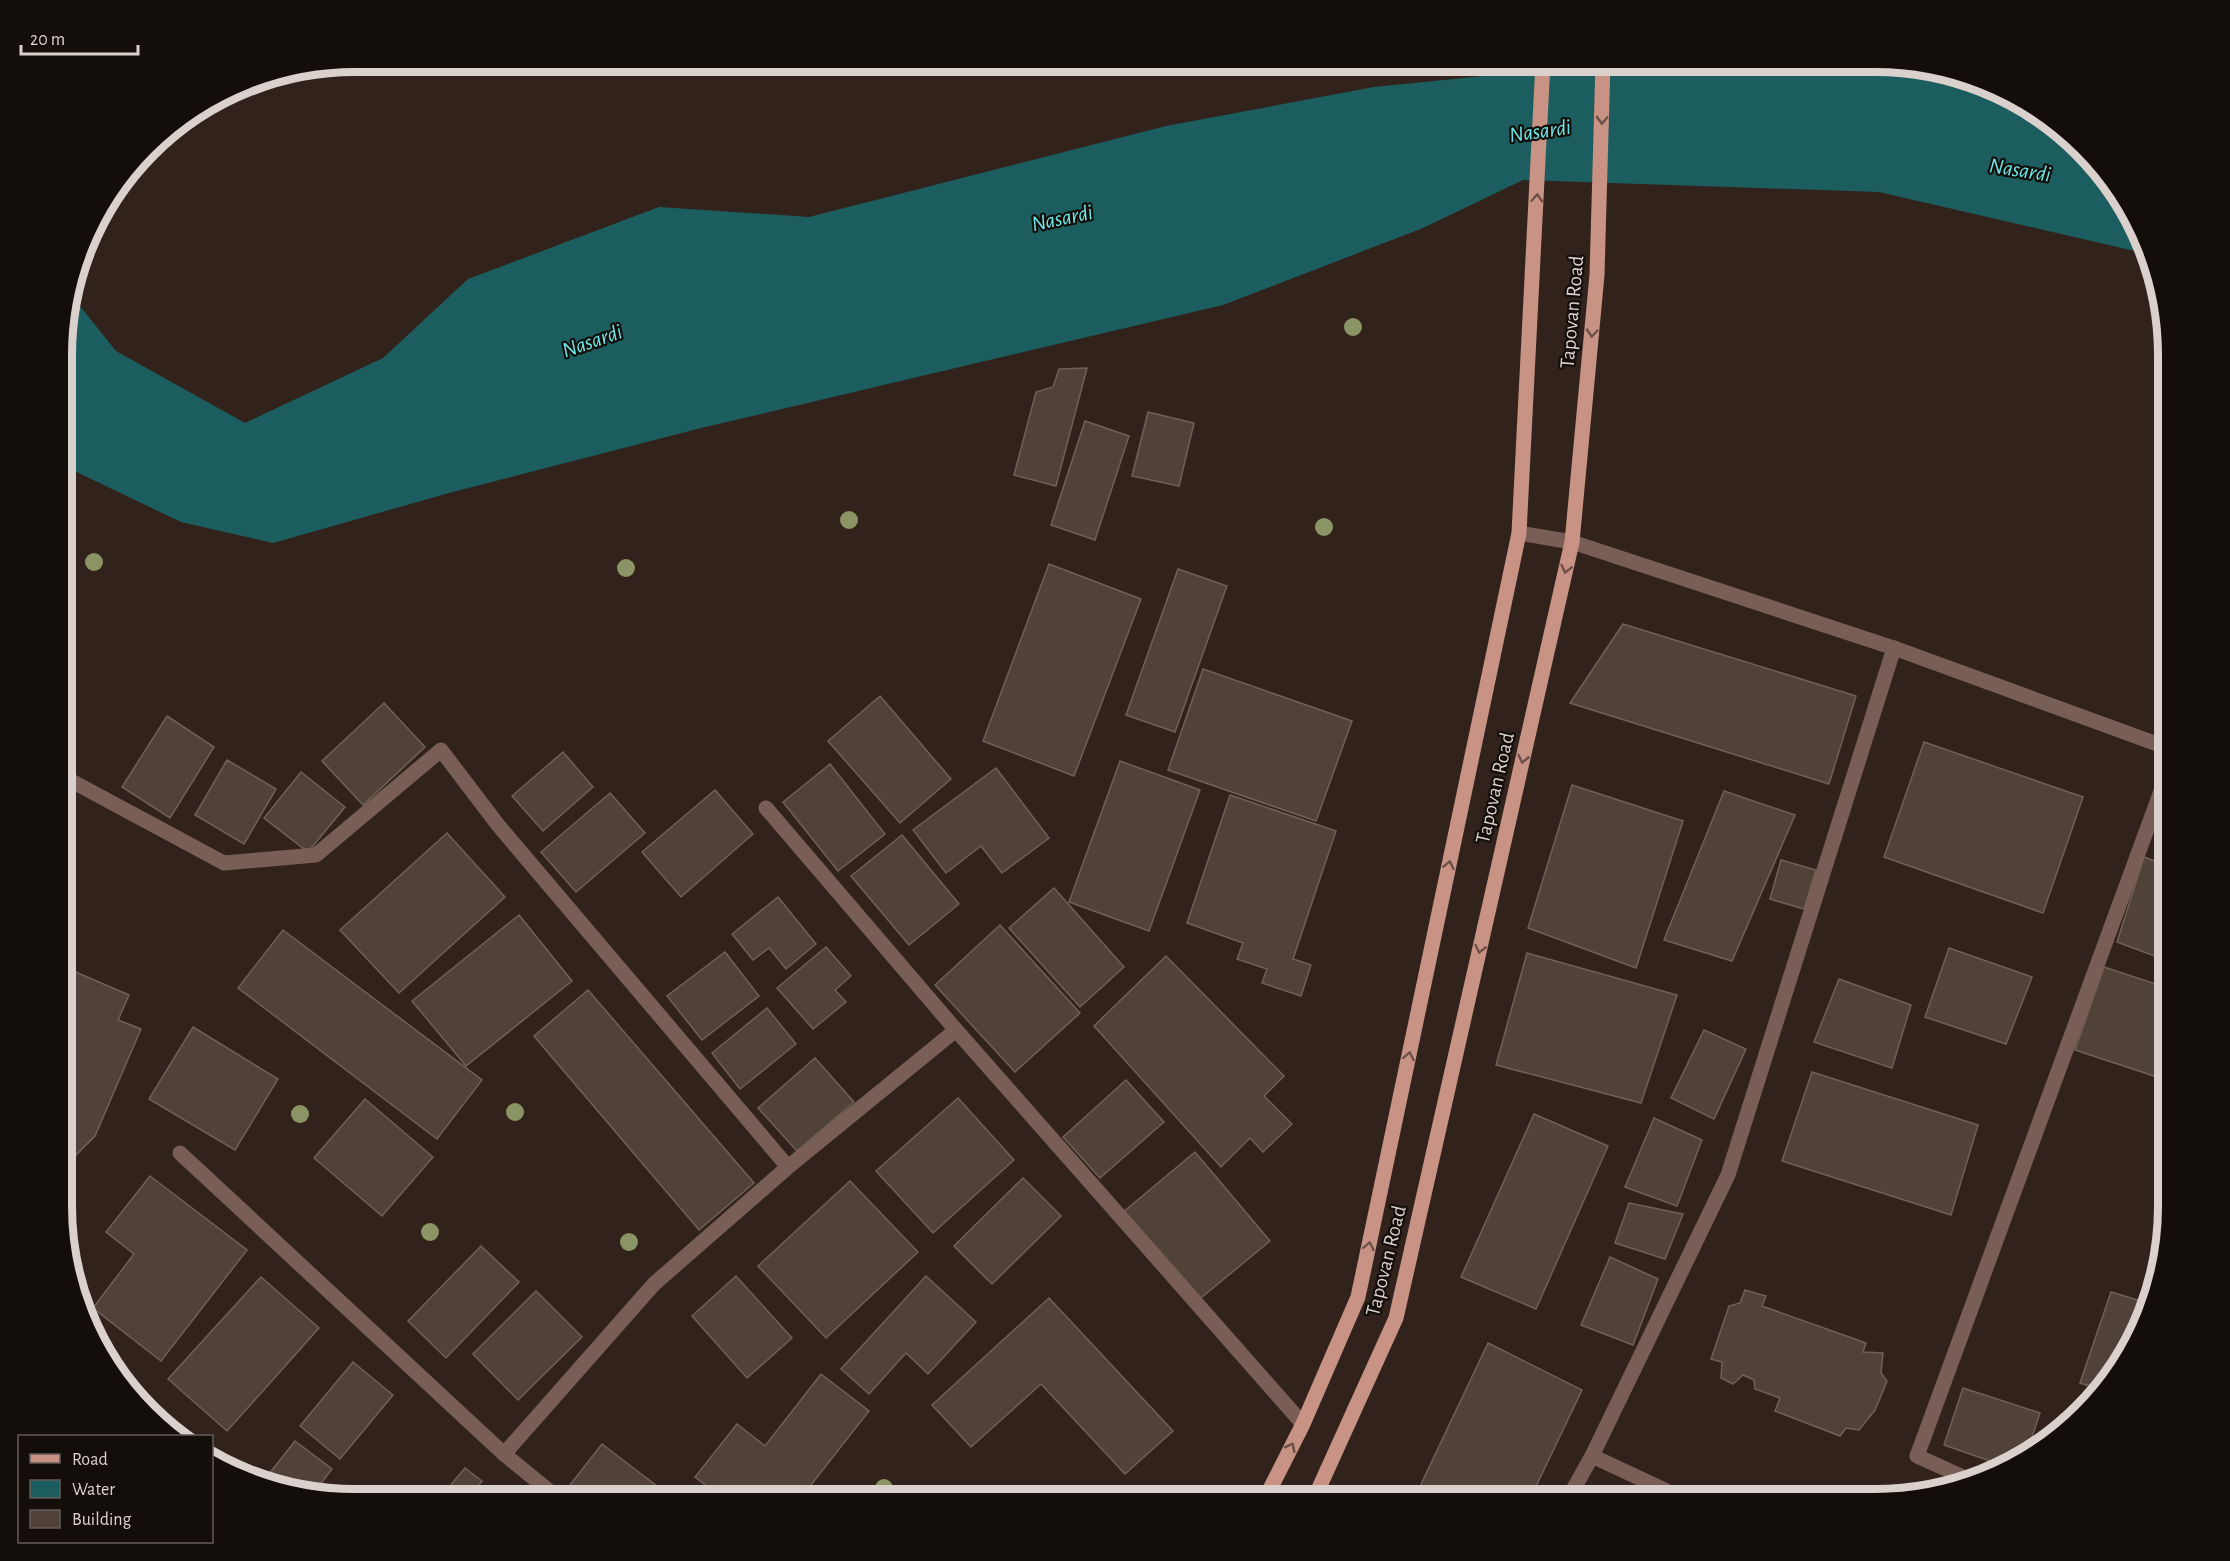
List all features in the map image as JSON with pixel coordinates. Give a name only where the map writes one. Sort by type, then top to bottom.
[{"type":"main road","points":[[1270,1489],[1303,1424],[1358,1297],[1519,533],[1543,72]]},
{"type":"main road","name":"Tapovan Road","points":[[1319,1489],[1396,1318],[1572,543],[1597,275],[1603,72]]},
{"type":"street","points":[[1519,533],[1572,543],[1894,648],[2158,744]]},
{"type":"street","points":[[1574,1489],[1592,1456],[1728,1175],[1894,648]]},
{"type":"street","points":[[72,781],[224,863],[316,855],[441,750],[506,834],[788,1167]]},
{"type":"street","points":[[1960,1476],[1917,1456],[2158,799]]},
{"type":"street","points":[[766,808],[956,1030],[1303,1424]]},
{"type":"street","points":[[504,1454],[654,1284],[788,1167],[956,1030]]},
{"type":"street","points":[[180,1153],[504,1454],[547,1489]]},
{"type":"street","points":[[1592,1456],[1663,1489]]},
{"type":"water","name":"Nasardi","points":[[1524,72],[1875,72],[1930,77],[1966,87],[2000,101],[2032,120],[2061,142],[2088,169],[2110,198],[2129,230],[2138,252],[1879,192],[1523,180],[1423,228],[1223,305],[701,428],[449,493],[273,543],[181,522],[72,470],[72,355],[77,302],[116,351],[245,423],[383,358],[468,279],[659,207],[809,217],[1166,126],[1374,87]]},
{"type":"building","points":[[1087,368],[1056,486],[1014,475],[1036,392],[1053,387],[1059,369]]},
{"type":"building","points":[[1148,412],[1194,423],[1179,486],[1132,476]]},
{"type":"building","points":[[1085,421],[1129,436],[1095,540],[1051,525]]},
{"type":"building","points":[[1049,564],[1141,599],[1074,776],[983,741]]},
{"type":"building","points":[[1178,569],[1227,586],[1175,732],[1126,715]]},
{"type":"building","points":[[1623,624],[1856,696],[1829,784],[1570,703]]},
{"type":"building","points":[[1203,669],[1352,721],[1316,821],[1168,770]]},
{"type":"building","points":[[880,696],[951,779],[900,823],[828,741]]},
{"type":"building","points":[[384,703],[425,747],[363,805],[322,761]]},
{"type":"building","points":[[167,716],[214,747],[170,818],[122,787]]},
{"type":"building","points":[[1924,742],[2083,797],[2043,913],[1884,857]]},
{"type":"building","points":[[563,752],[593,787],[543,831],[512,796]]},
{"type":"building","points":[[227,760],[276,789],[244,844],[195,815]]},
{"type":"building","points":[[1120,761],[1200,790],[1149,931],[1069,902]]},
{"type":"building","points":[[830,764],[885,834],[838,871],[783,802]]},
{"type":"building","points":[[996,768],[1049,838],[1002,873],[981,846],[946,873],[913,830]]},
{"type":"building","points":[[301,772],[345,807],[308,852],[264,818]]},
{"type":"building","points":[[1572,785],[1683,821],[1636,968],[1528,928]]},
{"type":"building","points":[[715,790],[753,834],[681,897],[642,852]]},
{"type":"building","points":[[1724,791],[1795,815],[1732,961],[1664,940]]},
{"type":"building","points":[[610,793],[645,833],[576,892],[541,852]]},
{"type":"building","points":[[1230,795],[1336,831],[1293,959],[1311,965],[1301,996],[1262,983],[1267,969],[1237,959],[1243,943],[1187,923]]},
{"type":"building","points":[[447,833],[505,897],[399,993],[340,930]]},
{"type":"building","points":[[902,835],[959,904],[909,945],[851,876]]},
{"type":"building","points":[[2144,857],[2158,862],[2158,957],[2117,942]]},
{"type":"building","points":[[1781,860],[1816,870],[1804,909],[1770,899]]},
{"type":"building","points":[[1054,888],[1124,967],[1080,1007],[1009,928]]},
{"type":"building","points":[[778,897],[816,944],[786,969],[769,948],[753,960],[732,934]]},
{"type":"building","points":[[519,915],[572,981],[466,1066],[412,1001]]},
{"type":"building","points":[[1000,925],[1080,1013],[1015,1072],[935,985]]},
{"type":"building","points":[[283,930],[482,1080],[437,1139],[238,988]]},
{"type":"building","points":[[826,947],[851,976],[835,990],[846,1002],[813,1029],[777,988]]},
{"type":"building","points":[[1949,948],[2032,977],[2006,1044],[1925,1017]]},
{"type":"building","points":[[725,952],[759,996],[702,1040],[667,996]]},
{"type":"building","points":[[1527,953],[1677,995],[1641,1103],[1496,1065]]},
{"type":"building","points":[[1166,956],[1284,1076],[1264,1096],[1292,1124],[1263,1152],[1250,1138],[1221,1167],[1094,1026]]},
{"type":"building","points":[[2104,967],[2158,985],[2158,1077],[2075,1050]]},
{"type":"building","points":[[72,970],[129,995],[118,1020],[141,1029],[95,1136],[72,1159]]},
{"type":"building","points":[[1839,979],[1911,1005],[1892,1068],[1814,1042]]},
{"type":"building","points":[[588,990],[754,1183],[699,1230],[534,1036]]},
{"type":"building","points":[[767,1008],[796,1044],[740,1089],[712,1053]]},
{"type":"building","points":[[193,1027],[278,1079],[235,1150],[149,1099]]},
{"type":"building","points":[[1704,1030],[1746,1049],[1714,1119],[1671,1098]]},
{"type":"building","points":[[815,1058],[854,1102],[797,1151],[758,1108]]},
{"type":"building","points":[[1812,1072],[1978,1125],[1951,1215],[1782,1161]]},
{"type":"building","points":[[1126,1080],[1164,1122],[1100,1178],[1063,1137]]},
{"type":"building","points":[[958,1098],[1014,1160],[933,1233],[876,1171]]},
{"type":"building","points":[[365,1099],[433,1157],[382,1216],[314,1158]]},
{"type":"building","points":[[1534,1114],[1608,1146],[1536,1309],[1461,1277]]},
{"type":"building","points":[[1654,1118],[1702,1140],[1677,1206],[1625,1187]]},
{"type":"building","points":[[1195,1152],[1270,1241],[1196,1302],[1122,1213]]},
{"type":"building","points":[[150,1176],[247,1250],[161,1361],[93,1308],[134,1254],[106,1232]]},
{"type":"building","points":[[1023,1178],[1061,1216],[992,1284],[954,1246]]},
{"type":"building","points":[[850,1181],[918,1252],[826,1338],[758,1266]]},
{"type":"building","points":[[1629,1203],[1683,1214],[1665,1259],[1615,1243]]},
{"type":"building","points":[[481,1246],[519,1282],[446,1358],[408,1321]]},
{"type":"building","points":[[1610,1257],[1658,1279],[1633,1345],[1581,1325]]},
{"type":"building","points":[[736,1276],[792,1338],[747,1378],[692,1316]]},
{"type":"building","points":[[926,1276],[976,1322],[928,1374],[906,1353],[869,1394],[841,1369]]},
{"type":"building","points":[[261,1277],[319,1328],[227,1431],[168,1379]]},
{"type":"building","points":[[1745,1290],[1766,1296],[1762,1306],[1866,1343],[1863,1352],[1883,1353],[1881,1373],[1887,1381],[1875,1410],[1859,1430],[1846,1428],[1840,1436],[1775,1411],[1780,1398],[1755,1389],[1754,1380],[1743,1375],[1733,1384],[1721,1378],[1722,1362],[1711,1359],[1729,1306],[1740,1303]]},
{"type":"building","points":[[536,1291],[582,1337],[518,1400],[473,1354]]},
{"type":"building","points":[[2111,1292],[2141,1301],[2129,1331],[2099,1378],[2092,1387],[2080,1383]]},
{"type":"building","points":[[1049,1298],[1173,1431],[1125,1474],[1041,1384],[971,1447],[932,1405]]},
{"type":"building","points":[[1488,1343],[1582,1390],[1535,1489],[1419,1489]]},
{"type":"building","points":[[353,1362],[393,1395],[340,1459],[300,1426]]},
{"type":"building","points":[[821,1374],[869,1411],[808,1489],[711,1489],[695,1477],[737,1424],[765,1446]]},
{"type":"building","points":[[1963,1388],[2040,1413],[2030,1442],[1994,1462],[1944,1445]]},
{"type":"building","points":[[295,1441],[332,1469],[318,1487],[268,1475]]},
{"type":"building","points":[[602,1444],[661,1489],[567,1489]]},
{"type":"building","points":[[465,1468],[482,1481],[475,1489],[447,1489]]}]
